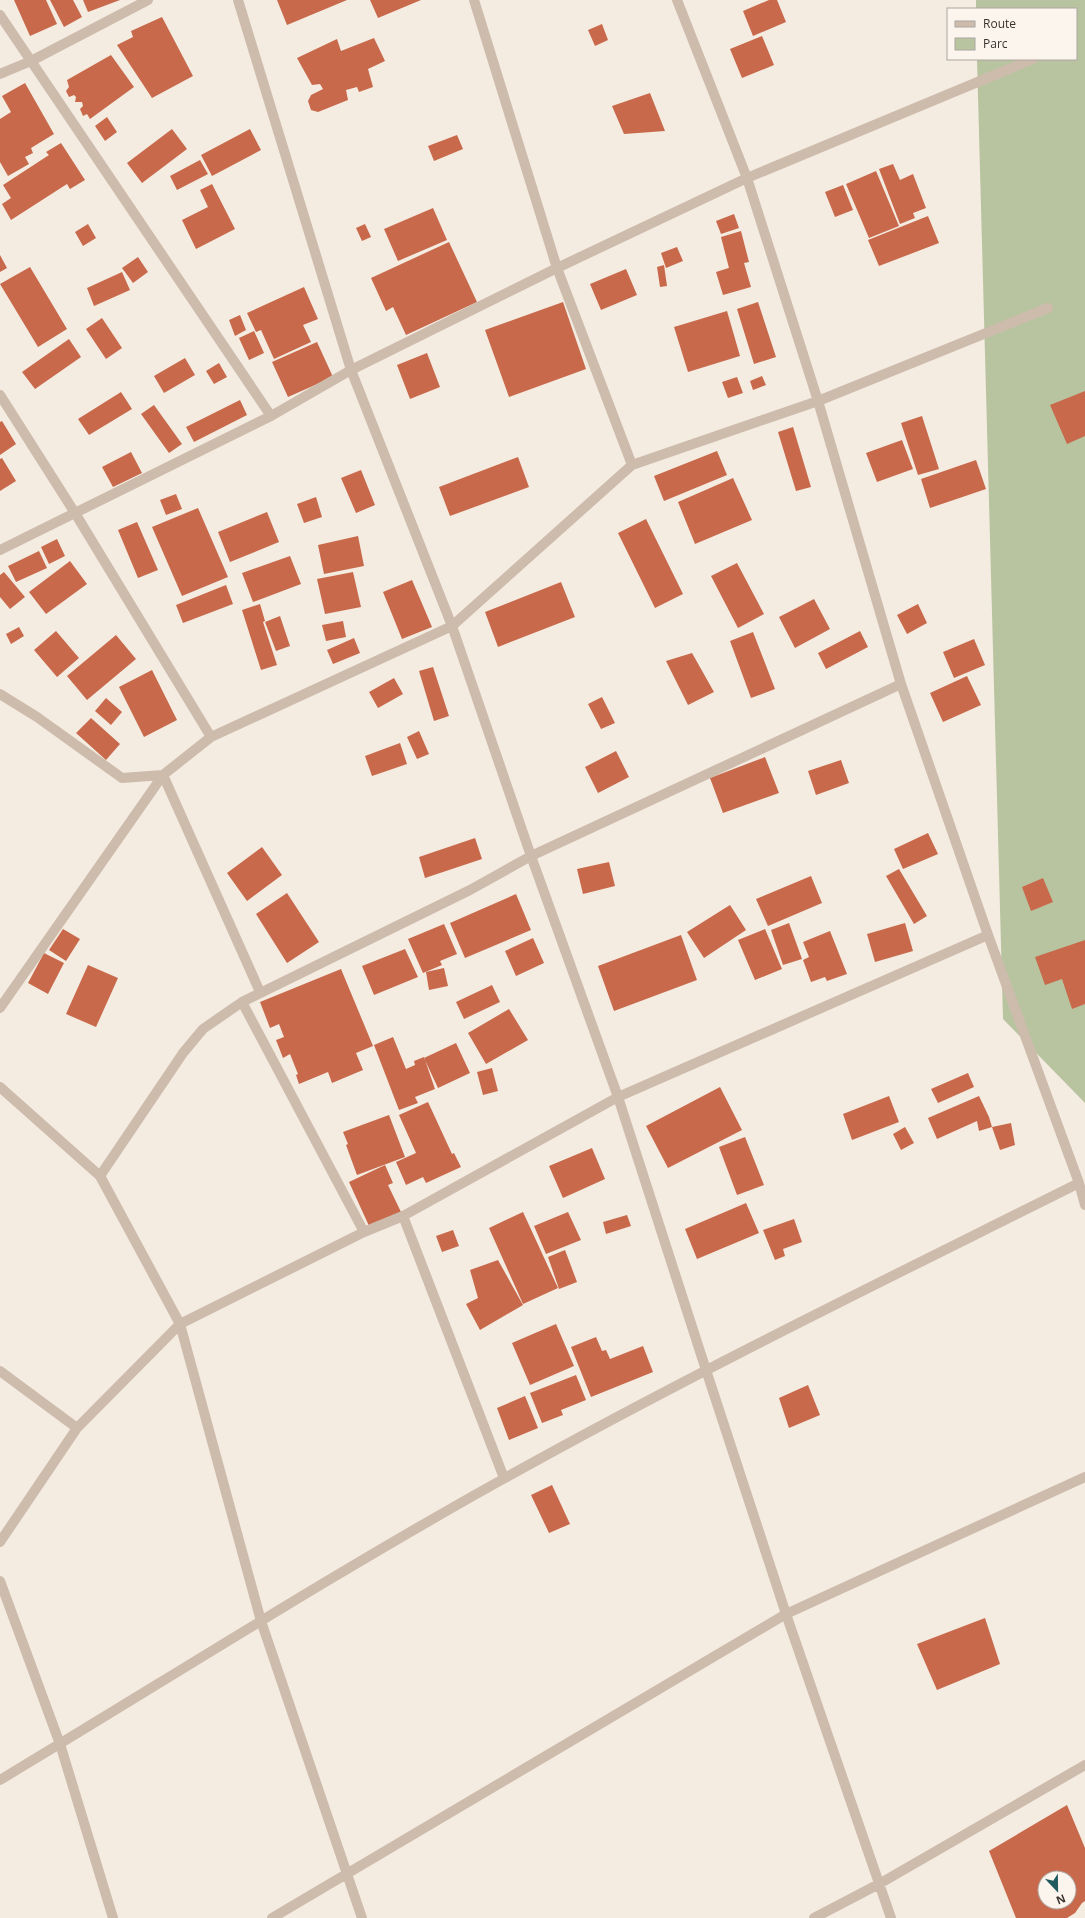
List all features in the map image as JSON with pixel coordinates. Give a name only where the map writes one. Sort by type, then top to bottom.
[{"type":"street","points":[[0,74],[31,61],[148,0]]},
{"type":"street","points":[[238,0],[351,370],[452,626],[531,856],[618,1097],[786,1614],[891,1918]]},
{"type":"street","points":[[474,0],[557,268],[632,465]]},
{"type":"street","points":[[677,0],[747,178],[818,401],[901,684],[988,935],[1079,1183],[1085,1205]]},
{"type":"street","points":[[0,15],[271,416]]},
{"type":"street","points":[[0,550],[271,416],[351,370],[557,268],[747,178],[1031,60]]},
{"type":"street","points":[[0,1008],[163,775],[210,737],[452,626],[632,465],[818,401],[1048,308]]},
{"type":"street","points":[[0,395],[75,513],[210,737]]},
{"type":"street","points":[[100,1176],[183,1053],[203,1029],[242,1002],[470,890],[531,856],[901,684]]},
{"type":"street","points":[[0,694],[37,717],[122,778],[163,775]]},
{"type":"street","points":[[163,775],[260,992]]},
{"type":"street","points":[[0,1542],[77,1428],[180,1324],[364,1232],[403,1216],[618,1097],[988,935]]},
{"type":"street","points":[[242,1002],[364,1232]]},
{"type":"street","points":[[0,1086],[100,1176],[180,1324],[261,1621],[362,1918]]},
{"type":"street","points":[[0,1780],[261,1621],[504,1478],[706,1370],[1079,1183]]},
{"type":"street","points":[[403,1216],[504,1478]]},
{"type":"street","points":[[0,1371],[77,1428]]},
{"type":"street","points":[[272,1918],[786,1614],[1085,1478]]},
{"type":"street","points":[[0,1581],[60,1744],[113,1918]]},
{"type":"street","points":[[814,1918],[879,1884],[1085,1765]]},
{"type":"green space","points":[[976,0],[1085,0],[1085,1103],[1003,1019],[977,60],[1077,60],[1077,8],[976,8]]},
{"type":"building","points":[[14,0],[46,0],[57,24],[30,36]]},
{"type":"building","points":[[50,0],[73,0],[82,17],[64,27]]},
{"type":"building","points":[[83,0],[120,0],[88,12]]},
{"type":"building","points":[[277,0],[347,0],[287,25]]},
{"type":"building","points":[[370,0],[421,0],[378,18]]},
{"type":"building","points":[[769,0],[777,0],[786,22],[753,36],[743,11]]},
{"type":"building","points":[[162,17],[193,76],[152,98],[117,45],[133,37],[131,31]]},
{"type":"building","points":[[602,24],[608,40],[595,46],[588,30]]},
{"type":"building","points":[[762,36],[774,65],[742,78],[730,49]]},
{"type":"building","points":[[374,38],[385,61],[368,69],[373,87],[359,92],[357,87],[346,90],[348,100],[318,112],[311,110],[308,101],[311,95],[323,89],[320,84],[312,85],[297,58],[337,39],[341,51]]},
{"type":"building","points":[[111,55],[134,87],[90,119],[87,114],[83,116],[80,109],[83,106],[82,102],[75,102],[76,97],[74,95],[69,97],[66,91],[69,87],[67,80]]},
{"type":"building","points":[[25,83],[54,134],[31,148],[33,153],[25,157],[29,164],[8,176],[0,162],[0,119],[11,112],[2,96]]},
{"type":"building","points":[[650,93],[665,131],[624,134],[612,106]]},
{"type":"building","points":[[107,117],[117,132],[105,141],[95,126]]},
{"type":"building","points":[[172,129],[187,149],[142,183],[127,163]]},
{"type":"building","points":[[250,129],[261,150],[212,176],[201,155]]},
{"type":"building","points":[[457,135],[463,149],[434,161],[428,146]]},
{"type":"building","points":[[61,143],[85,180],[70,189],[67,184],[11,220],[2,204],[11,198],[3,185],[49,155],[46,152]]},
{"type":"building","points":[[200,160],[208,174],[177,190],[170,176]]},
{"type":"building","points":[[893,164],[900,180],[913,174],[926,208],[913,213],[915,218],[900,224],[879,169]]},
{"type":"building","points":[[876,171],[899,226],[869,238],[846,184]]},
{"type":"building","points":[[212,184],[235,229],[196,249],[182,220],[208,207],[200,190]]},
{"type":"building","points":[[843,185],[853,210],[835,217],[825,192]]},
{"type":"building","points":[[433,208],[447,240],[398,261],[384,229]]},
{"type":"building","points":[[734,214],[739,228],[721,234],[716,221]]},
{"type":"building","points":[[928,216],[939,243],[879,266],[868,240]]},
{"type":"building","points":[[88,224],[96,238],[83,246],[75,232]]},
{"type":"building","points":[[365,224],[371,237],[362,241],[356,228]]},
{"type":"building","points":[[741,231],[749,262],[744,263],[751,287],[723,295],[716,272],[729,268],[721,237]]},
{"type":"building","points":[[449,242],[477,302],[406,335],[393,307],[386,311],[371,278]]},
{"type":"building","points":[[677,247],[683,261],[666,268],[661,253]]},
{"type":"building","points":[[0,255],[7,268],[0,272]]},
{"type":"building","points":[[138,257],[148,272],[133,283],[122,268]]},
{"type":"building","points":[[664,265],[667,286],[660,287],[657,267]]},
{"type":"building","points":[[30,267],[67,329],[38,347],[0,284]]},
{"type":"building","points":[[626,269],[637,295],[601,310],[590,284]]},
{"type":"building","points":[[122,272],[130,290],[94,306],[87,288]]},
{"type":"building","points":[[304,287],[318,319],[303,325],[311,342],[274,359],[261,330],[256,332],[247,313]]},
{"type":"building","points":[[563,302],[586,369],[509,397],[485,330]]},
{"type":"building","points":[[758,302],[776,357],[754,364],[737,309]]},
{"type":"building","points":[[727,311],[740,356],[688,372],[674,327]]},
{"type":"building","points":[[240,315],[246,330],[235,336],[229,320]]},
{"type":"building","points":[[102,318],[122,348],[106,359],[86,329]]},
{"type":"building","points":[[254,331],[264,353],[249,360],[239,338]]},
{"type":"building","points":[[69,339],[81,357],[35,389],[22,372]]},
{"type":"building","points":[[317,342],[333,377],[288,397],[272,362]]},
{"type":"building","points":[[427,353],[440,387],[410,399],[397,365]]},
{"type":"building","points":[[185,358],[195,375],[164,393],[154,376]]},
{"type":"building","points":[[219,363],[227,377],[214,384],[206,371]]},
{"type":"building","points":[[762,376],[766,385],[753,390],[750,381]]},
{"type":"building","points":[[737,377],[743,393],[728,398],[722,382]]},
{"type":"building","points":[[1085,391],[1085,436],[1067,444],[1050,405]]},
{"type":"building","points":[[121,392],[132,409],[89,435],[78,419]]},
{"type":"building","points":[[240,400],[247,415],[194,442],[186,427]]},
{"type":"building","points":[[154,405],[182,444],[169,453],[141,414]]},
{"type":"building","points":[[922,416],[939,469],[918,475],[901,423]]},
{"type":"building","points":[[2,421],[16,444],[0,455],[0,422]]},
{"type":"building","points":[[793,427],[811,487],[796,491],[778,432]]},
{"type":"building","points":[[902,440],[913,469],[877,482],[866,453]]},
{"type":"building","points":[[717,451],[727,475],[664,501],[654,476]]},
{"type":"building","points":[[131,452],[142,473],[113,487],[102,467]]},
{"type":"building","points":[[518,457],[529,487],[450,516],[439,487]]},
{"type":"building","points":[[2,458],[16,481],[0,491],[0,459]]},
{"type":"building","points":[[976,460],[986,489],[930,508],[921,479]]},
{"type":"building","points":[[361,470],[375,505],[356,513],[341,478]]},
{"type":"building","points":[[733,478],[752,520],[695,544],[678,502]]},
{"type":"building","points":[[176,494],[182,509],[166,515],[160,500]]},
{"type":"building","points":[[316,497],[322,517],[304,523],[297,504]]},
{"type":"building","points":[[198,508],[228,577],[182,596],[152,527]]},
{"type":"building","points":[[267,512],[279,542],[230,562],[218,532]]},
{"type":"building","points":[[646,519],[683,594],[655,608],[618,533]]},
{"type":"building","points":[[137,522],[158,570],[138,578],[118,530]]},
{"type":"building","points":[[358,536],[364,566],[324,574],[318,545]]},
{"type":"building","points":[[57,539],[65,556],[49,564],[41,547]]},
{"type":"building","points":[[39,551],[47,568],[16,582],[8,566]]},
{"type":"building","points":[[290,556],[301,584],[253,602],[242,573]]},
{"type":"building","points":[[70,561],[87,584],[46,614],[29,592]]},
{"type":"building","points":[[737,563],[764,614],[738,628],[711,576]]},
{"type":"building","points":[[4,572],[25,597],[10,609],[0,597],[0,575]]},
{"type":"building","points":[[353,572],[361,607],[325,614],[317,579]]},
{"type":"building","points":[[412,580],[432,627],[402,639],[383,592]]},
{"type":"building","points":[[561,582],[575,617],[498,647],[485,612]]},
{"type":"building","points":[[226,585],[233,604],[183,623],[176,605]]},
{"type":"building","points":[[814,599],[830,629],[795,648],[779,617]]},
{"type":"building","points":[[260,604],[265,621],[263,622],[277,665],[261,670],[242,610]]},
{"type":"building","points":[[918,604],[927,623],[907,634],[897,615]]},
{"type":"building","points":[[280,616],[290,646],[276,651],[265,622]]},
{"type":"building","points":[[343,621],[346,637],[326,641],[322,625]]},
{"type":"building","points":[[19,627],[24,636],[11,644],[6,634]]},
{"type":"building","points":[[56,631],[79,658],[57,677],[34,650]]},
{"type":"building","points":[[860,631],[868,647],[826,669],[818,653]]},
{"type":"building","points":[[753,632],[775,689],[751,698],[730,641]]},
{"type":"building","points":[[116,635],[136,659],[87,700],[67,676]]},
{"type":"building","points":[[354,638],[360,653],[333,664],[327,650]]},
{"type":"building","points":[[974,639],[985,665],[954,678],[943,652]]},
{"type":"building","points":[[692,653],[714,692],[688,705],[666,661]]},
{"type":"building","points":[[433,667],[449,716],[434,721],[419,671]]},
{"type":"building","points":[[152,670],[177,720],[144,737],[119,687]]},
{"type":"building","points":[[967,676],[981,705],[943,722],[930,693]]},
{"type":"building","points":[[394,678],[403,694],[378,708],[369,692]]},
{"type":"building","points":[[602,697],[615,723],[601,729],[588,704]]},
{"type":"building","points":[[106,698],[122,712],[111,725],[95,711]]},
{"type":"building","points":[[91,718],[120,744],[106,760],[76,733]]},
{"type":"building","points":[[419,731],[429,754],[417,759],[407,737]]},
{"type":"building","points":[[400,743],[407,764],[372,776],[365,756]]},
{"type":"building","points":[[616,751],[629,777],[598,793],[585,767]]},
{"type":"building","points":[[765,757],[779,793],[723,813],[710,778]]},
{"type":"building","points":[[841,760],[849,783],[816,795],[808,771]]},
{"type":"building","points":[[928,833],[938,854],[903,869],[894,849]]},
{"type":"building","points":[[475,838],[482,859],[425,878],[419,857]]},
{"type":"building","points":[[262,847],[282,875],[247,901],[227,873]]},
{"type":"building","points":[[609,862],[615,886],[583,894],[577,869]]},
{"type":"building","points":[[899,869],[927,916],[914,924],[886,876]]},
{"type":"building","points":[[811,876],[822,903],[768,926],[756,899]]},
{"type":"building","points":[[1043,878],[1053,902],[1031,911],[1022,887]]},
{"type":"building","points":[[287,893],[319,942],[287,963],[256,914]]},
{"type":"building","points":[[516,894],[531,930],[465,958],[450,923]]},
{"type":"building","points":[[730,905],[746,930],[704,958],[687,932]]},
{"type":"building","points":[[789,923],[802,959],[783,965],[771,930]]},
{"type":"building","points":[[905,923],[913,951],[875,962],[867,934]]},
{"type":"building","points":[[444,924],[457,954],[440,961],[442,965],[423,973],[408,939]]},
{"type":"building","points":[[63,929],[80,939],[66,961],[49,950]]},
{"type":"building","points":[[765,929],[782,969],[755,980],[738,940]]},
{"type":"building","points":[[830,931],[847,974],[827,981],[825,977],[811,982],[803,960],[809,957],[803,942]]},
{"type":"building","points":[[681,935],[697,980],[614,1011],[598,966]]},
{"type":"building","points":[[533,938],[544,963],[516,976],[505,951]]},
{"type":"building","points":[[1085,940],[1085,1004],[1072,1009],[1062,979],[1045,985],[1035,957]]},
{"type":"building","points":[[405,949],[418,977],[374,995],[362,966]]},
{"type":"building","points":[[44,953],[64,963],[48,994],[28,983]]},
{"type":"building","points":[[88,965],[118,978],[96,1027],[66,1014]]},
{"type":"building","points":[[444,968],[448,986],[429,990],[426,972]]},
{"type":"building","points":[[341,969],[373,1046],[356,1053],[363,1070],[332,1083],[328,1072],[299,1084],[296,1075],[298,1074],[290,1054],[283,1058],[276,1040],[284,1037],[279,1024],[270,1028],[260,1002]]},
{"type":"building","points":[[492,985],[500,1002],[464,1019],[456,1002]]},
{"type":"building","points":[[509,1009],[528,1040],[486,1064],[468,1033]]},
{"type":"building","points":[[393,1037],[406,1069],[415,1065],[414,1061],[424,1057],[435,1089],[415,1097],[418,1103],[399,1110],[374,1045]]},
{"type":"building","points":[[456,1043],[470,1073],[438,1088],[424,1058]]},
{"type":"building","points":[[492,1068],[498,1091],[483,1095],[477,1072]]},
{"type":"building","points":[[968,1073],[974,1087],[938,1103],[931,1089]]},
{"type":"building","points":[[720,1087],[742,1130],[668,1168],[646,1126]]},
{"type":"building","points":[[889,1096],[899,1122],[852,1140],[843,1114]]},
{"type":"building","points":[[979,1096],[992,1127],[979,1131],[977,1121],[937,1139],[928,1118]]},
{"type":"building","points":[[428,1102],[452,1154],[454,1153],[461,1167],[426,1183],[423,1177],[406,1185],[396,1162],[416,1153],[399,1115]]},
{"type":"building","points":[[389,1115],[405,1157],[357,1175],[343,1132]]},
{"type":"building","points":[[1011,1123],[1015,1145],[1000,1150],[992,1127]]},
{"type":"building","points":[[905,1127],[914,1143],[901,1150],[893,1134]]},
{"type":"building","points":[[745,1137],[764,1185],[737,1195],[719,1147]]},
{"type":"building","points":[[592,1148],[605,1179],[563,1198],[549,1166]]},
{"type":"building","points":[[385,1165],[393,1183],[388,1185],[401,1212],[369,1226],[349,1182]]},
{"type":"building","points":[[746,1203],[759,1233],[697,1259],[685,1229]]},
{"type":"building","points":[[523,1212],[558,1288],[523,1304],[489,1228]]},
{"type":"building","points":[[568,1212],[581,1240],[546,1254],[534,1226]]},
{"type":"building","points":[[627,1215],[631,1226],[606,1234],[603,1222]]},
{"type":"building","points":[[794,1219],[802,1242],[783,1249],[785,1256],[775,1260],[763,1230]]},
{"type":"building","points":[[453,1230],[459,1246],[442,1252],[436,1236]]},
{"type":"building","points":[[565,1250],[577,1282],[559,1289],[548,1257]]},
{"type":"building","points":[[498,1260],[523,1305],[480,1330],[466,1304],[478,1298],[470,1270]]},
{"type":"building","points":[[556,1324],[574,1366],[530,1385],[512,1343]]},
{"type":"building","points":[[596,1337],[602,1351],[606,1350],[610,1359],[643,1346],[653,1372],[591,1397],[571,1347]]},
{"type":"building","points":[[576,1375],[586,1400],[561,1410],[563,1415],[542,1423],[530,1393]]},
{"type":"building","points":[[808,1385],[820,1415],[789,1428],[779,1398]]},
{"type":"building","points":[[525,1396],[538,1428],[509,1440],[497,1408]]},
{"type":"building","points":[[552,1485],[570,1524],[549,1533],[531,1495]]},
{"type":"building","points":[[985,1618],[1000,1664],[937,1690],[917,1644]]},
{"type":"building","points":[[1067,1805],[1085,1848],[1085,1901],[1075,1913],[1067,1918],[1016,1918],[989,1851]]}]
